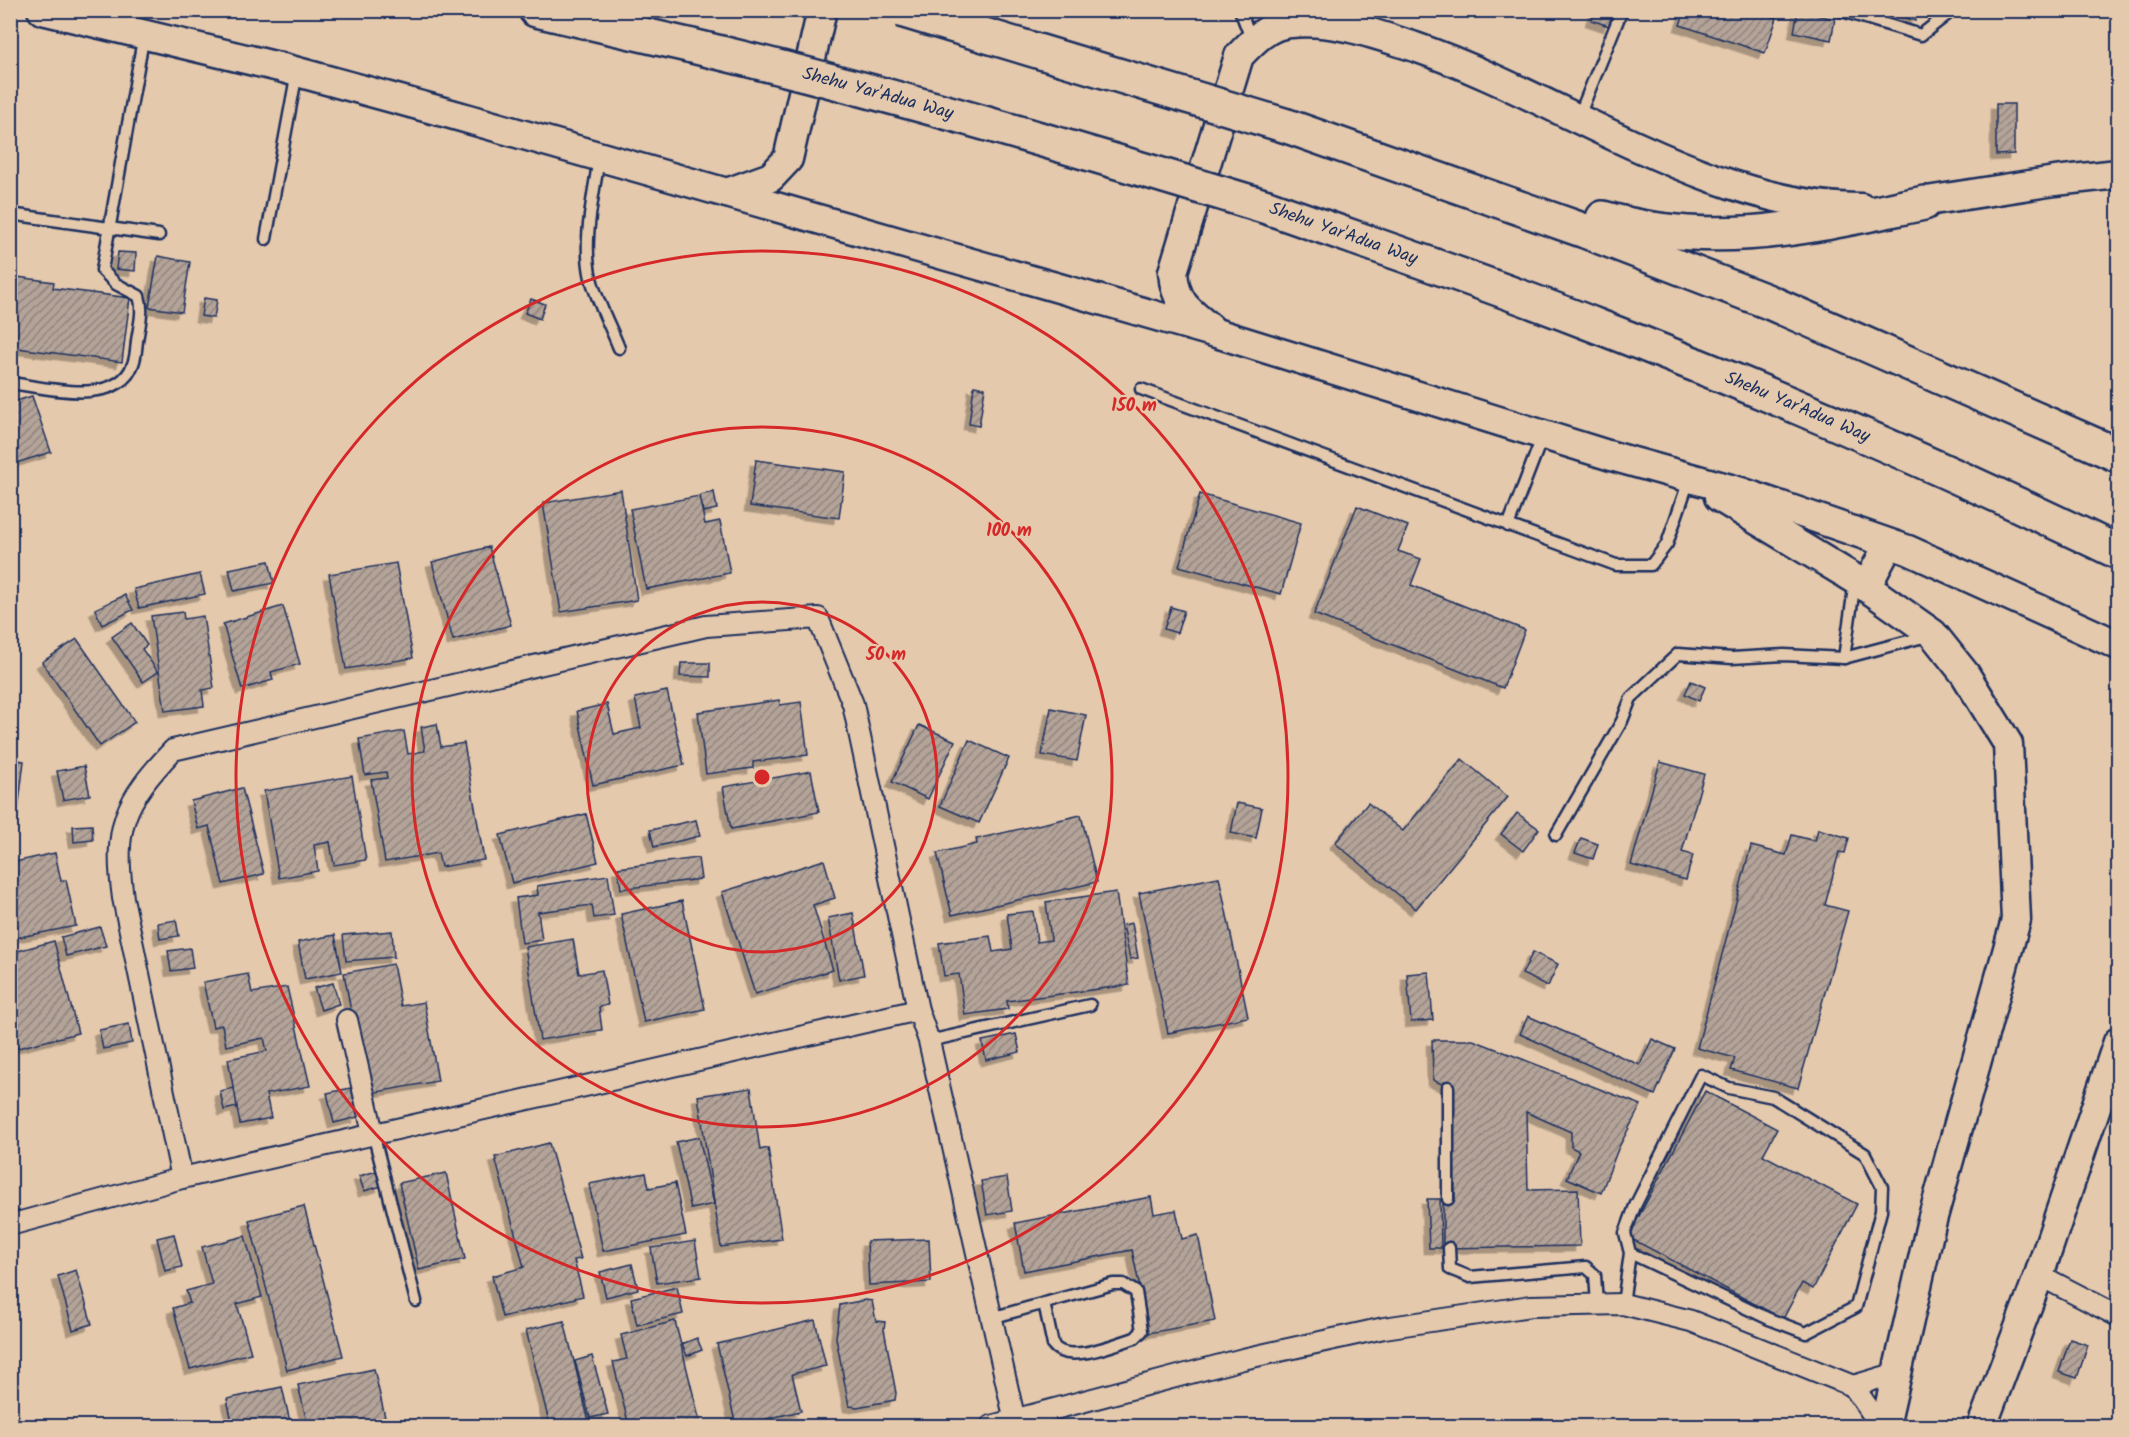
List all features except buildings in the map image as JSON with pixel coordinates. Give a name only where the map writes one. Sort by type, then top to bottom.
[{"type":"highway","name":"Shehu Yar'Adua Way","points":[[536,10],[832,79],[1022,132],[1267,207],[1596,325],[1765,393],[2005,498],[2118,552]]},
{"type":"highway","points":[[901,10],[1287,126],[1585,231],[1769,302],[2118,455]]},
{"type":"highway","points":[[1416,172],[1509,192],[1642,229],[1681,234],[1726,235],[1775,231],[1924,203]]},
{"type":"street","points":[[42,10],[297,72],[600,157],[1216,333],[1543,435],[1741,492],[1889,544],[2118,645]]},
{"type":"street","points":[[727,194],[771,177],[788,159],[822,10]]},
{"type":"street","points":[[1216,333],[1181,303],[1174,290],[1173,272],[1229,82],[1239,56],[1266,31],[1288,23],[1341,25],[1438,55],[1680,164],[1783,199],[1832,208],[1874,208],[1924,203],[2055,181],[2118,174]]},
{"type":"street","points":[[2055,181],[2118,162]]},
{"type":"street","points":[[1689,478],[1861,583],[1933,634],[1965,674],[2008,744],[2016,920],[1931,1224],[1900,1372],[1883,1426]]},
{"type":"street","points":[[1861,583],[1889,544]]},
{"type":"street","points":[[182,1178],[123,898],[117,858],[124,819],[144,781],[173,750],[706,626],[818,618],[853,704],[918,1010],[929,1041],[1015,1421]]},
{"type":"street","points":[[10,1225],[182,1178],[918,1010]]},
{"type":"street","points":[[347,1020],[373,1133]]},
{"type":"street","points":[[1982,1426],[2039,1275],[2118,1042]]},
{"type":"street","points":[[2039,1275],[2118,1316]]},
{"type":"street","points":[[991,1426],[1243,1359],[1384,1328],[1531,1306],[1623,1304],[1691,1321],[1853,1386],[1883,1426]]},
{"type":"street","points":[[1853,1386],[1900,1372]]},
{"type":"lane","points":[[1240,10],[1252,42]]},
{"type":"lane","points":[[1579,117],[1623,10]]},
{"type":"lane","points":[[1839,10],[1921,34],[1953,10]]},
{"type":"lane","points":[[10,383],[86,393],[103,390],[118,383],[133,365],[142,306],[139,296],[116,284],[102,270],[144,34]]},
{"type":"lane","points":[[266,239],[297,72]]},
{"type":"lane","points":[[600,157],[588,241],[588,261],[591,279],[619,348]]},
{"type":"lane","points":[[10,214],[159,235]]},
{"type":"lane","points":[[1141,389],[1616,565],[1651,565],[1666,544],[1689,478]]},
{"type":"lane","points":[[1508,526],[1543,435]]},
{"type":"lane","points":[[1844,658],[1861,583]]},
{"type":"lane","points":[[1556,835],[1622,721],[1631,698],[1678,654],[1732,658],[1784,655],[1844,658],[1933,634]]},
{"type":"lane","points":[[929,1041],[1090,1005]]},
{"type":"lane","points":[[1623,1304],[1630,1253],[1625,1233],[1635,1206],[1701,1075],[1729,1088],[1773,1097],[1865,1154],[1882,1187],[1881,1211],[1856,1307],[1806,1333],[1769,1319],[1630,1253]]},
{"type":"lane","points":[[1448,1087],[1448,1199]]},
{"type":"lane","points":[[373,1133],[416,1301]]},
{"type":"lane","points":[[1449,1248],[1450,1269],[1470,1277],[1586,1267],[1595,1275],[1597,1304]]},
{"type":"lane","points":[[991,1318],[1044,1303],[1113,1284],[1123,1284],[1136,1292],[1143,1331],[1136,1338],[1075,1355],[1064,1353],[1053,1345],[1044,1303]]}]
